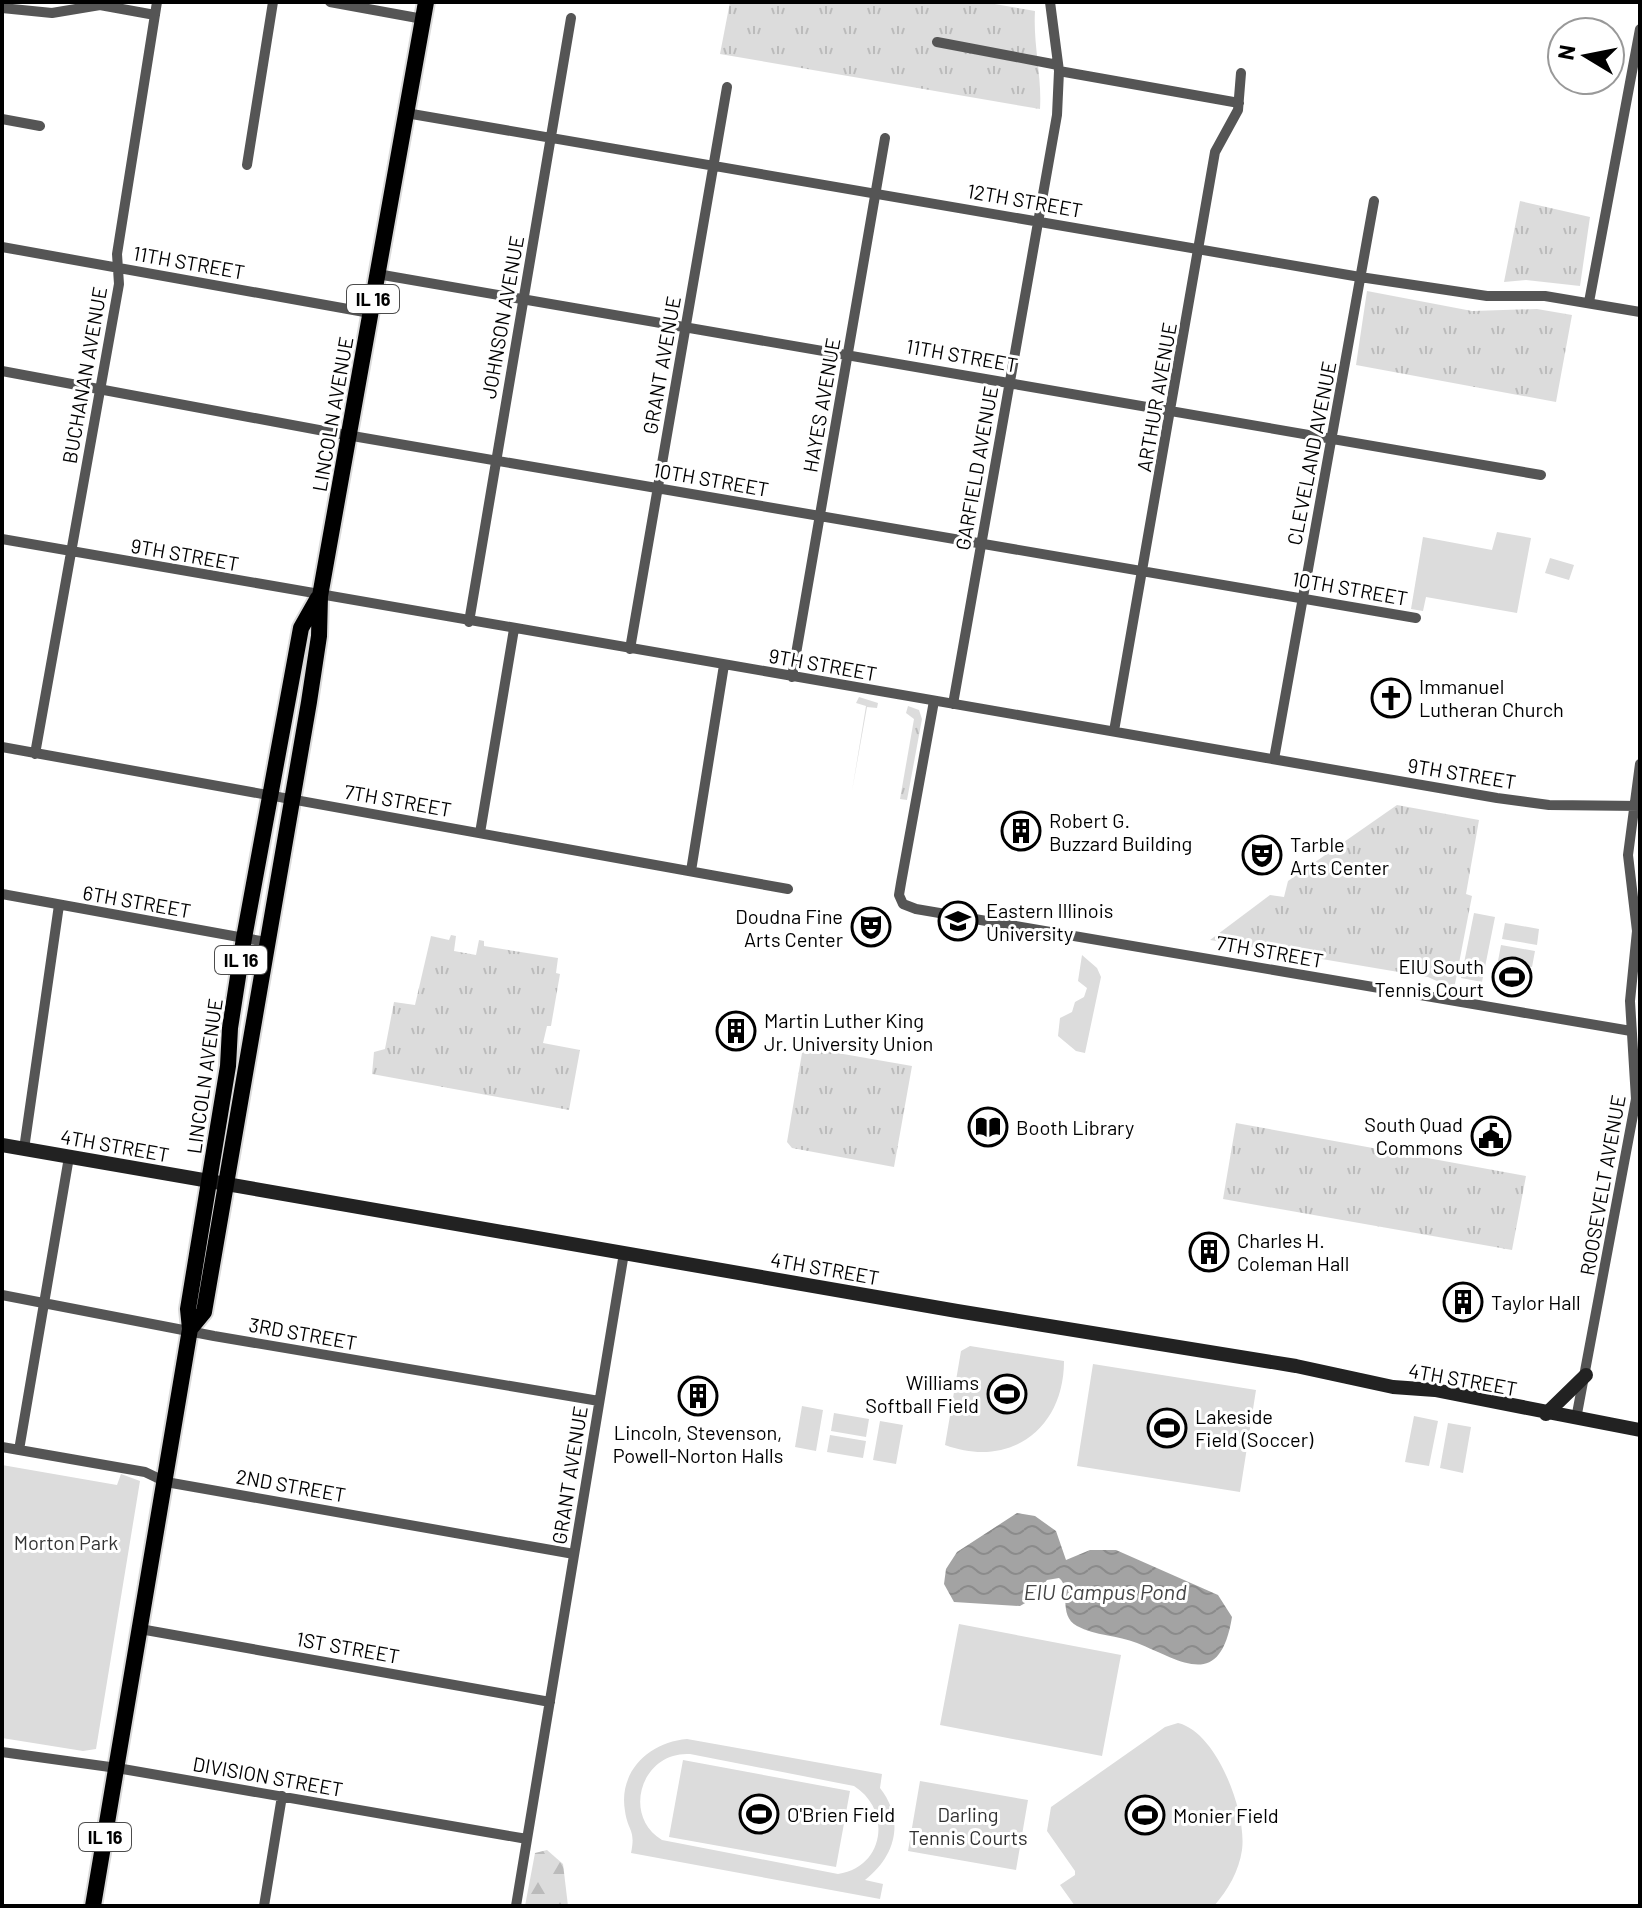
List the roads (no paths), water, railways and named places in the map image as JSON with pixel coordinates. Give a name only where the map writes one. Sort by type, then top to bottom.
[{"type":"main road","name":"LINCOLN AVENUE","points":[[117,1768],[190,1329],[188,1309],[266,942],[319,636],[320,596],[424,10]]},
{"type":"main road","name":"LINCOLN AVENUE","points":[[217,1183],[244,938],[301,628],[320,596]]},
{"type":"main road","name":"IL 16","points":[[93,1906],[117,1768]]},
{"type":"street","name":"BUCHANAN AVENUE","points":[[35,754],[119,284],[117,268],[157,2]]},
{"type":"street","points":[[247,165],[273,2]]},
{"type":"street","points":[[330,2],[424,10]]},
{"type":"street","name":"GARFIELD AVENUE","points":[[953,704],[1057,115],[1058,68],[1050,2]]},
{"type":"street","points":[[2,8],[52,13],[100,5],[155,15]]},
{"type":"street","name":"JOHNSON AVENUE","points":[[469,622],[571,18]]},
{"type":"street","points":[[1589,302],[1640,29]]},
{"type":"street","points":[[937,42],[1239,103]]},
{"type":"street","name":"ARTHUR AVENUE","points":[[1114,731],[1201,248],[1215,152],[1239,103],[1241,73]]},
{"type":"street","name":"GRANT AVENUE","points":[[630,649],[727,87]]},
{"type":"street","name":"12TH STREET","points":[[406,113],[1360,277],[1487,296],[1545,296],[1640,312]]},
{"type":"street","points":[[2,119],[40,126]]},
{"type":"street","name":"HAYES AVENUE","points":[[792,677],[885,138]]},
{"type":"street","name":"CLEVELAND AVENUE","points":[[1274,759],[1374,201]]},
{"type":"street","name":"11TH STREET","points":[[2,247],[370,313]]},
{"type":"street","name":"11TH STREET","points":[[377,274],[1541,475]]},
{"type":"street","name":"10TH STREET","points":[[2,371],[348,435],[1416,618]]},
{"type":"street","name":"9TH STREET","points":[[2,539],[1532,803],[1637,806]]},
{"type":"street","points":[[480,833],[514,629]]},
{"type":"street","points":[[691,871],[724,665]]},
{"type":"street","name":"7TH STREET","points":[[934,701],[899,895],[903,904],[916,909],[1631,1031]]},
{"type":"street","name":"7TH STREET","points":[[2,747],[788,889]]},
{"type":"street","name":"ROOSEVELT AVENUE","points":[[1576,1419],[1636,1102],[1630,1001],[1638,941],[1628,855],[1637,806],[1640,764]]},
{"type":"street","name":"6TH STREET","points":[[2,894],[266,942]]},
{"type":"street","points":[[24,1149],[59,905]]},
{"type":"street","name":"4TH STREET","points":[[2,1145],[1296,1366],[1393,1387],[1435,1390],[1640,1430]]},
{"type":"street","points":[[19,1450],[69,1157]]},
{"type":"street","name":"GRANT AVENUE","points":[[516,1906],[624,1253]]},
{"type":"street","name":"3RD STREET","points":[[2,1295],[599,1401]]},
{"type":"street","points":[[1546,1414],[1586,1375]]},
{"type":"street","name":"2ND STREET","points":[[2,1447],[145,1472],[166,1482],[574,1554]]},
{"type":"street","name":"1ST STREET","points":[[140,1629],[550,1702]]},
{"type":"street","name":"DIVISION STREET","points":[[2,1752],[117,1768],[527,1839]]},
{"type":"street","points":[[264,1906],[282,1796]]},
{"type":"water","name":"EIU Campus Pond","points":[[1017,1513],[1035,1516],[1056,1531],[1066,1560],[1090,1550],[1116,1550],[1218,1595],[1232,1617],[1218,1655],[1209,1662],[1184,1662],[1130,1640],[1077,1626],[1068,1615],[1063,1582],[1059,1578],[1047,1580],[1032,1599],[1020,1606],[954,1602],[944,1584],[946,1569],[957,1552]]},
{"type":"place","name":"Immanuel Lutheran Church","points":[[1391,698]]},
{"type":"place","name":"Robert G. Buzzard Building","points":[[1021,831]]},
{"type":"place","name":"Tarble Arts Center","points":[[1262,855]]},
{"type":"place","name":"Eastern Illinois University","points":[[958,921]]},
{"type":"place","name":"Doudna Fine Arts Center","points":[[871,927]]},
{"type":"place","name":"EIU South Tennis Court","points":[[1512,977]]},
{"type":"place","name":"Martin Luther King Jr. University Union","points":[[736,1031]]},
{"type":"place","name":"Booth Library","points":[[988,1127]]},
{"type":"place","name":"South Quad Commons","points":[[1491,1136]]},
{"type":"place","name":"Charles H. Coleman Hall","points":[[1209,1252]]},
{"type":"place","name":"Taylor Hall","points":[[1463,1302]]},
{"type":"place","name":"Williams Softball Field","points":[[1007,1394]]},
{"type":"place","name":"Lincoln, Stevenson, Powell-Norton Halls","points":[[698,1396]]},
{"type":"place","name":"Lakeside Field (Soccer)","points":[[1167,1428]]},
{"type":"place","name":"O'Brien Field","points":[[759,1814]]},
{"type":"place","name":"Monier Field","points":[[1145,1815]]},
{"type":"park label","name":"Morton Park","points":[[66,1542]]},
{"type":"park label","name":"Darling Tennis Courts","points":[[968,1826]]}]
